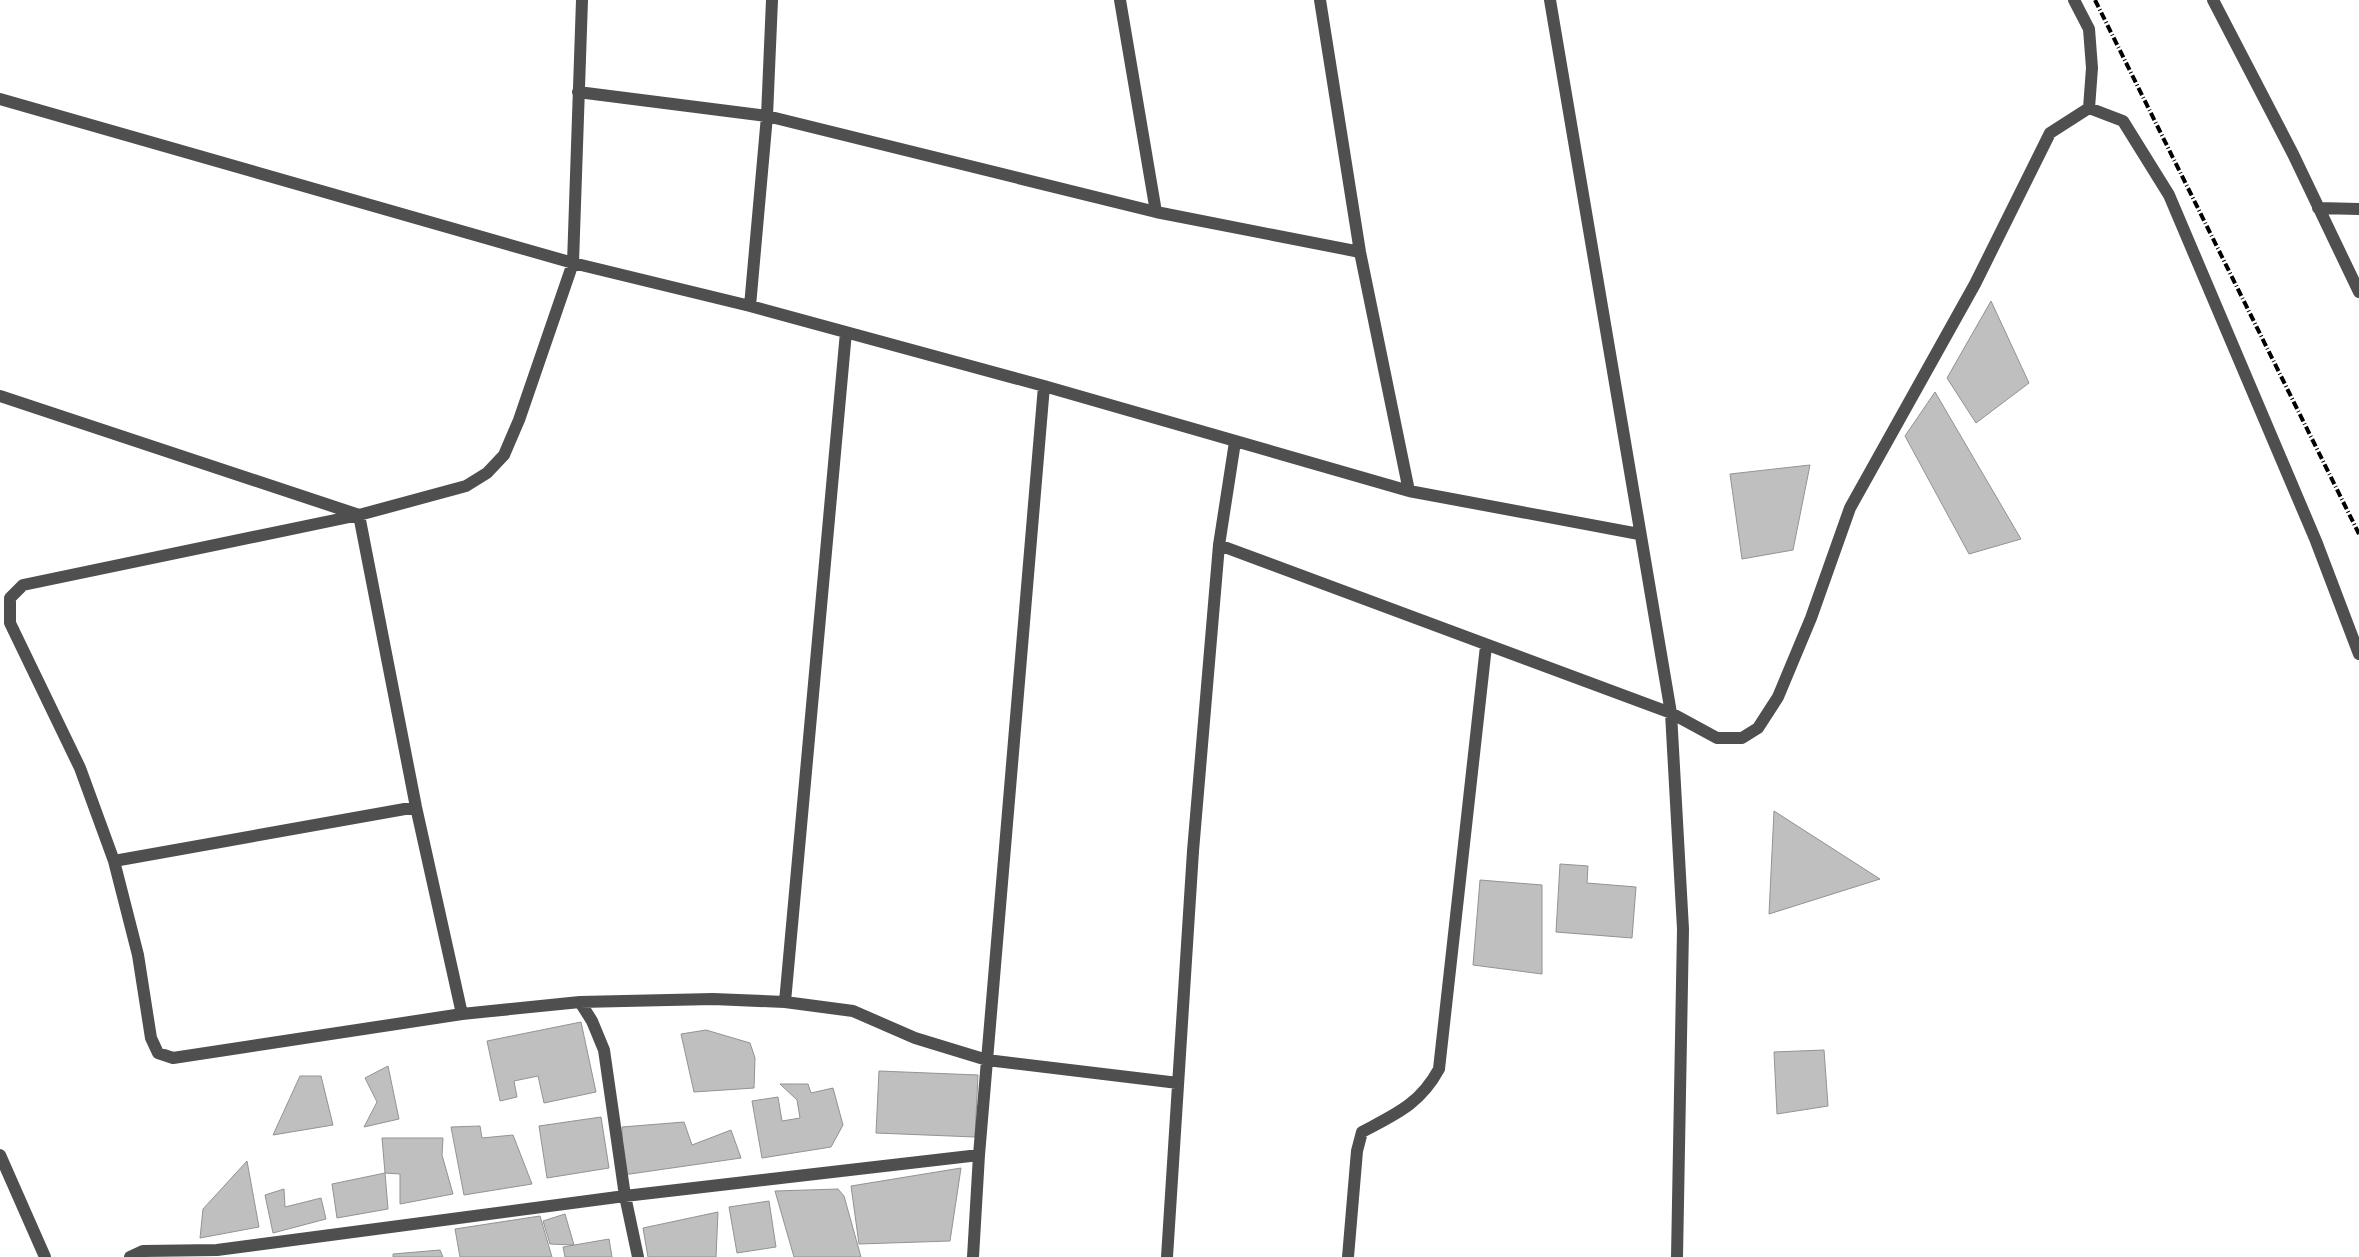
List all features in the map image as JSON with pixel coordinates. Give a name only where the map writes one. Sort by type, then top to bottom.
[{"type":"street","points":[[582,0],[573,263],[519,420],[504,455],[487,473],[466,486],[358,515],[24,585],[10,598],[10,622],[80,768],[114,861],[138,955],[151,1038],[158,1053],[173,1058],[462,1014],[580,1002],[713,1000],[785,1002],[853,1011],[915,1038],[987,1060],[1178,1083]]},
{"type":"street","points":[[750,306],[767,116],[772,0]]},
{"type":"street","points":[[1120,0],[1156,212]]},
{"type":"street","points":[[1320,0],[1360,252],[1409,491]]},
{"type":"street","points":[[1550,0],[1639,534],[1671,713],[1683,929],[1677,1257]]},
{"type":"street","points":[[2074,0],[2089,29],[2092,68],[2089,108]]},
{"type":"street","points":[[2213,0],[2359,292]]},
{"type":"street","points":[[578,92],[767,116],[1156,212],[1360,252]]},
{"type":"street","points":[[0,98],[573,263],[750,306],[1044,386],[1409,491],[1639,534]]},
{"type":"street","points":[[2089,108],[2123,120],[2169,195],[2316,540],[2359,654]]},
{"type":"street","points":[[1219,545],[1486,646],[1671,713],[1717,738],[1742,738],[1758,728],[1778,697],[1811,618],[1850,508],[1975,284],[2050,133],[2089,108]]},
{"type":"street","points":[[2318,208],[2359,209]]},
{"type":"street","points":[[785,1002],[846,332]]},
{"type":"street","points":[[973,1257],[979,1155],[1044,386]]},
{"type":"street","points":[[0,396],[358,515]]},
{"type":"street","points":[[1166,1257],[1193,851],[1219,545],[1235,442]]},
{"type":"street","points":[[358,515],[416,807],[462,1014]]},
{"type":"street","points":[[1348,1257],[1357,1151],[1362,1132],[1411,1104],[1429,1088],[1439,1069],[1486,646]]},
{"type":"street","points":[[114,861],[416,807]]},
{"type":"street","points":[[580,1002],[592,1021],[604,1050],[625,1196],[638,1257]]},
{"type":"street","points":[[0,1155],[45,1257]]},
{"type":"street","points":[[130,1257],[143,1251],[217,1250],[625,1196],[979,1155]]},
{"type":"building","points":[[1991,301],[2029,383],[1976,423],[1947,378]]},
{"type":"building","points":[[1935,392],[2021,539],[1969,554],[1905,436]]},
{"type":"building","points":[[1810,465],[1793,550],[1742,559],[1730,474]]},
{"type":"building","points":[[1774,811],[1880,879],[1769,914]]},
{"type":"building","points":[[1560,864],[1588,866],[1587,883],[1636,887],[1632,938],[1556,932]]},
{"type":"building","points":[[1480,880],[1542,885],[1542,974],[1473,965]]},
{"type":"building","points":[[581,1022],[596,1092],[544,1103],[538,1076],[514,1081],[517,1097],[500,1101],[487,1041]]},
{"type":"building","points":[[706,1030],[750,1043],[755,1058],[754,1088],[694,1092],[681,1034]]},
{"type":"building","points":[[1824,1050],[1828,1106],[1777,1114],[1774,1052]]},
{"type":"building","points":[[388,1066],[399,1119],[364,1127],[377,1102],[365,1078]]},
{"type":"building","points":[[879,1071],[978,1075],[975,1137],[876,1133]]},
{"type":"building","points":[[300,1076],[321,1076],[333,1125],[273,1135]]},
{"type":"building","points":[[780,1084],[808,1084],[811,1093],[833,1088],[843,1125],[831,1147],[762,1158],[752,1101],[778,1097],[782,1121],[800,1118],[797,1100]]},
{"type":"building","points":[[601,1117],[609,1168],[547,1178],[539,1126]]},
{"type":"building","points":[[684,1122],[692,1145],[731,1130],[741,1158],[623,1175],[622,1127]]},
{"type":"building","points":[[480,1126],[482,1138],[513,1135],[532,1184],[464,1195],[451,1127]]},
{"type":"building","points":[[382,1138],[443,1138],[442,1155],[453,1194],[400,1204],[400,1174],[385,1173]]},
{"type":"building","points":[[247,1161],[259,1227],[200,1238],[203,1209]]},
{"type":"building","points":[[961,1168],[950,1241],[859,1244],[851,1186]]},
{"type":"building","points":[[385,1173],[388,1209],[337,1218],[332,1184]]},
{"type":"building","points":[[284,1189],[285,1207],[321,1198],[326,1219],[273,1233],[265,1195]]},
{"type":"building","points":[[838,1189],[844,1196],[861,1257],[794,1257],[775,1191]]},
{"type":"building","points":[[769,1201],[776,1247],[737,1253],[729,1207]]},
{"type":"building","points":[[718,1212],[716,1257],[648,1257],[643,1228]]},
{"type":"building","points":[[565,1214],[574,1245],[550,1244],[543,1221]]},
{"type":"building","points":[[540,1216],[552,1257],[460,1257],[455,1229]]},
{"type":"building","points":[[609,1239],[612,1257],[565,1257],[563,1247]]},
{"type":"building","points":[[440,1250],[443,1257],[393,1257],[393,1254]]},
{"type":"railway","points":[[2095,0],[2359,534]]}]
